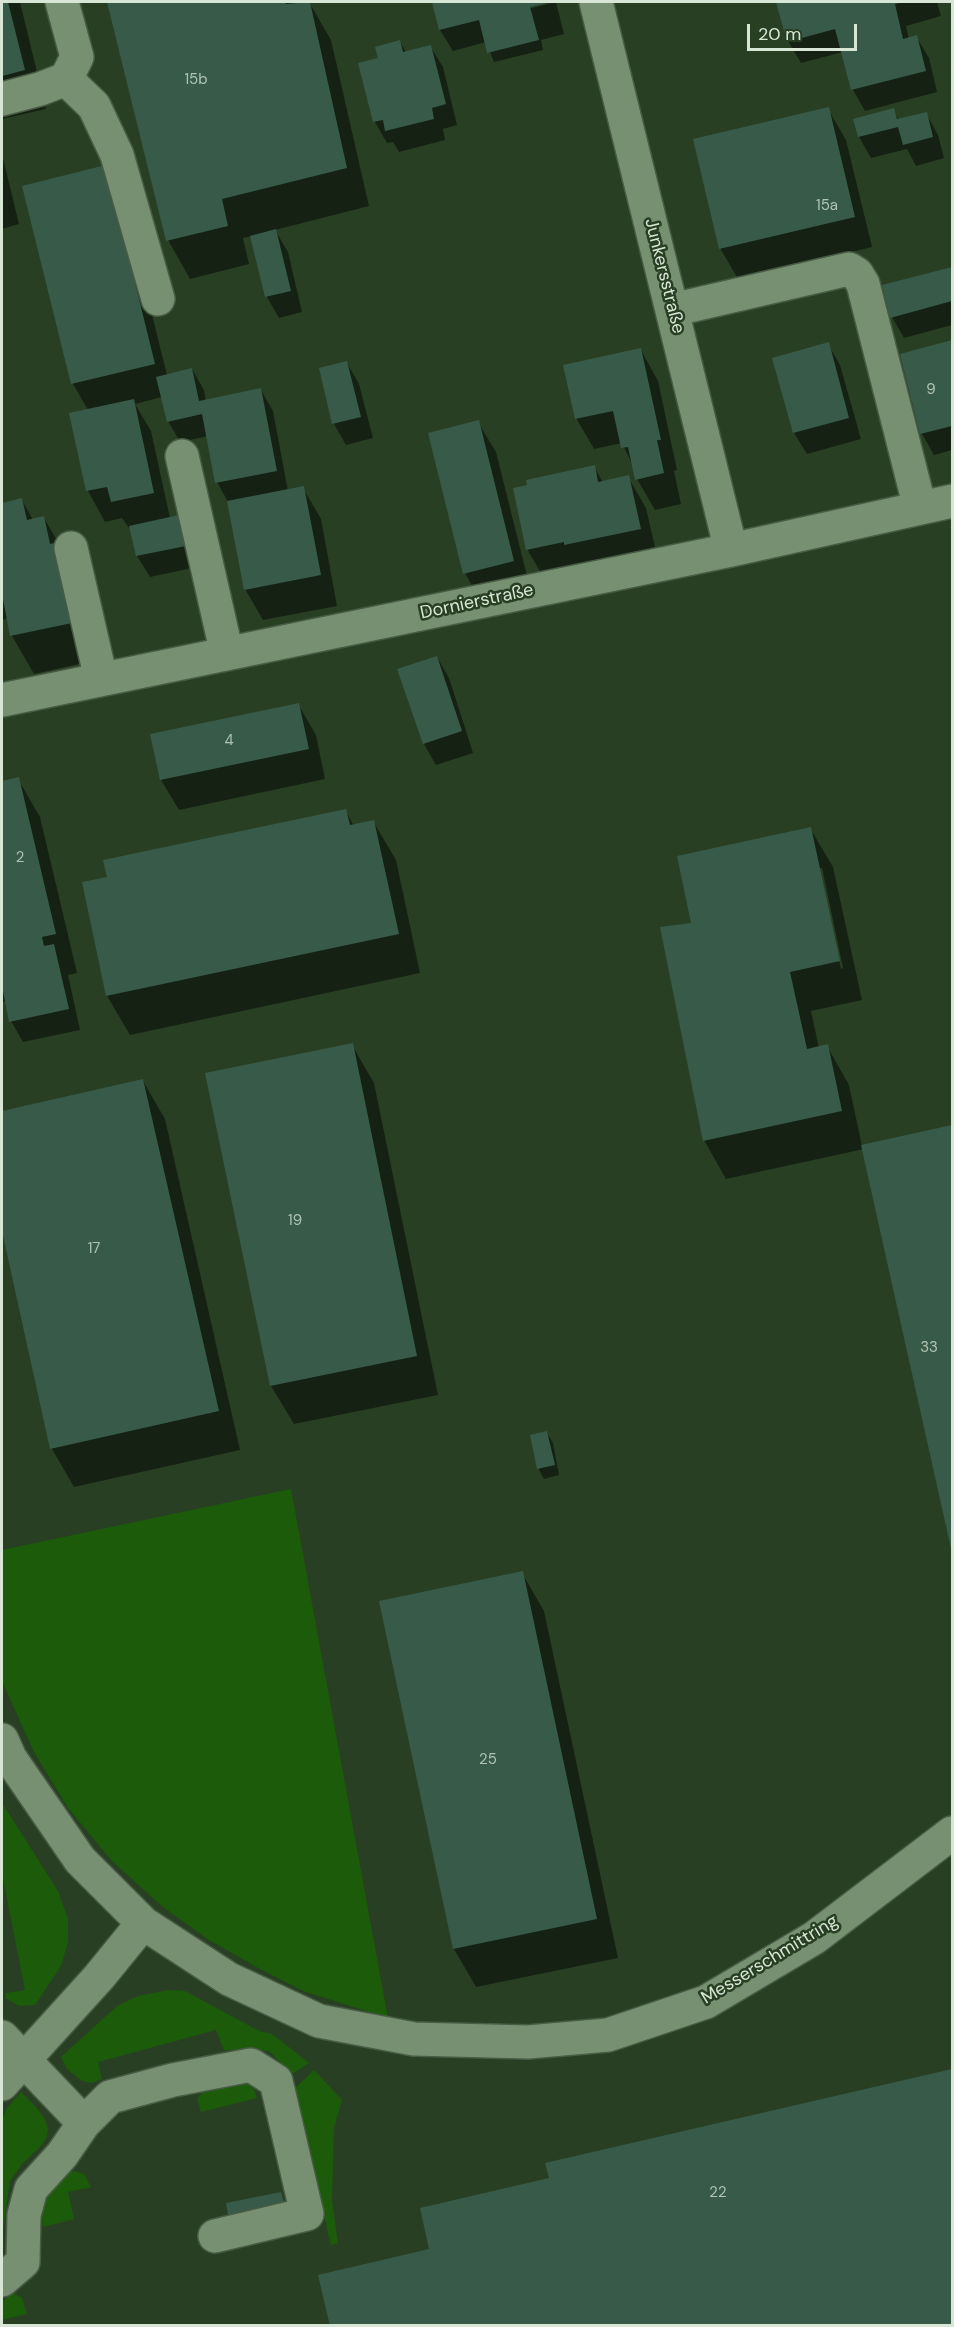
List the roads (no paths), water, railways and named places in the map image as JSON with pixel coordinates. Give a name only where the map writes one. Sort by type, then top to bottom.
[{"type":"street","points":[[2,99],[66,79],[77,57],[62,2]]},
{"type":"street","name":"Junkersstraße","points":[[596,2],[731,550]]},
{"type":"street","points":[[66,79],[94,106],[117,155],[158,299]]},
{"type":"street","points":[[672,310],[849,269],[857,274],[863,284],[920,508]]},
{"type":"street","points":[[182,456],[227,654]]},
{"type":"street","name":"Dornierstraße","points":[[2,700],[731,550],[952,501]]},
{"type":"street","points":[[71,548],[101,679]]},
{"type":"street","name":"Messerschmittring","points":[[2,1740],[10,1758],[80,1860],[142,1923],[229,1979],[320,2021],[414,2039],[528,2042],[608,2035],[706,2002],[814,1938],[952,1833]]},
{"type":"street","points":[[2,2084],[99,1977],[142,1923]]},
{"type":"street","points":[[2,2037],[84,2123]]},
{"type":"street","points":[[2,2280],[23,2262],[24,2215],[31,2189],[63,2155],[84,2123],[110,2097],[173,2080],[251,2065],[276,2081],[307,2214],[215,2236]]}]
